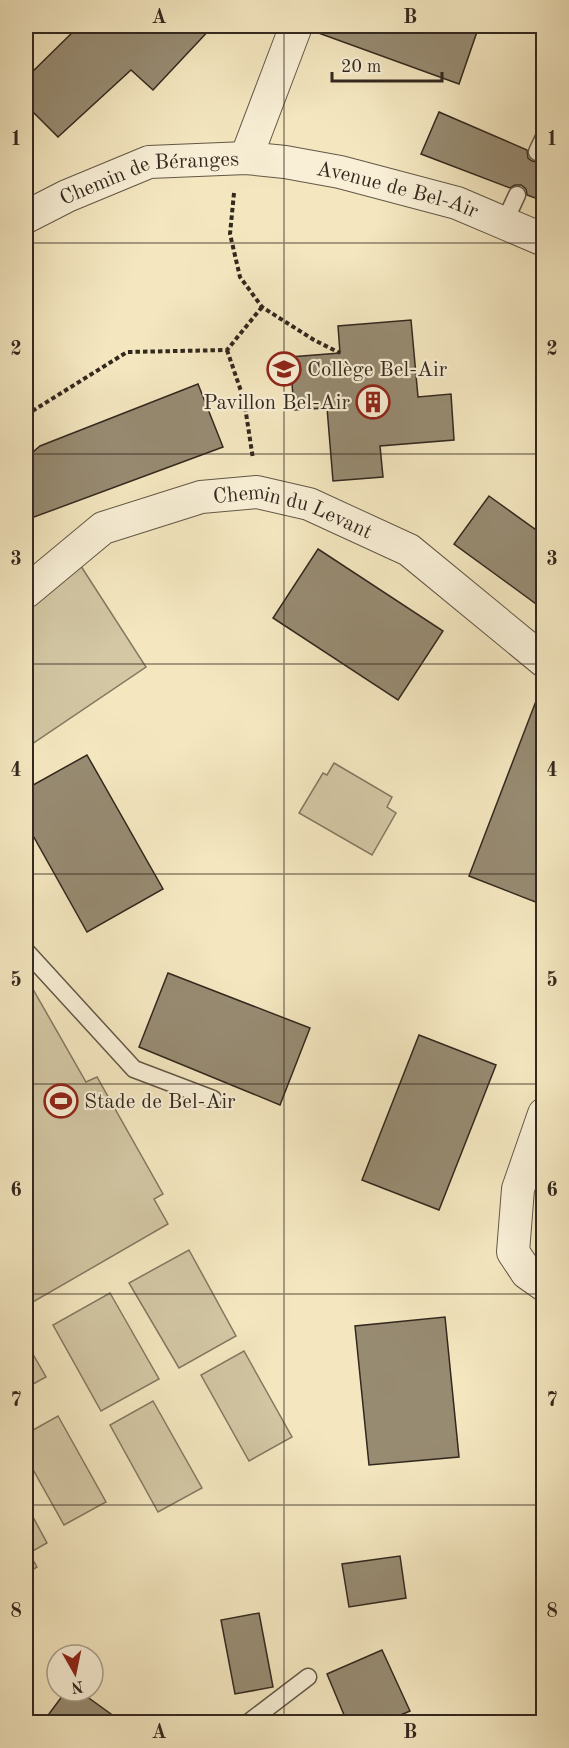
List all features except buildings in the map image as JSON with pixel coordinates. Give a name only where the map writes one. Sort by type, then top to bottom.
[{"type":"street","name":"Chemin de Béranges","points":[[26,217],[67,196],[149,162],[246,158],[296,26]]},
{"type":"street","name":"Avenue de Bel-Air","points":[[246,158],[340,172],[458,203],[543,240]]},
{"type":"street","name":"Chemin du Levant","points":[[26,592],[103,528],[201,497],[257,492],[309,504],[409,550],[543,661]]},
{"type":"street","points":[[535,1279],[513,1252],[518,1189],[543,1114]]},
{"type":"lane","points":[[504,223],[517,195]]},
{"type":"lane","points":[[26,951],[134,1069],[213,1099]]},
{"type":"lane","points":[[249,1722],[308,1677]]},
{"type":"path","points":[[235,186],[230,234],[240,277],[262,308],[339,353]]},
{"type":"path","points":[[26,415],[127,352],[227,350],[262,308]]},
{"type":"path","points":[[227,350],[244,400],[257,492]]},
{"type":"shaded area","points":[[77,560],[146,667],[26,748],[26,608]]},
{"type":"shaded area","points":[[334,763],[392,797],[387,807],[396,813],[372,855],[299,813],[323,773],[327,775]]},
{"type":"shaded area","name":"Stade de Bel-Air","points":[[26,977],[86,1082],[97,1077],[163,1194],[154,1199],[168,1224],[26,1306]]},
{"type":"shaded area","points":[[189,1250],[236,1336],[179,1368],[129,1283]]},
{"type":"shaded area","points":[[110,1293],[159,1379],[101,1411],[53,1325]]},
{"type":"shaded area","points":[[26,1342],[46,1377],[26,1388]]},
{"type":"shaded area","points":[[244,1351],[292,1437],[249,1461],[201,1375]]},
{"type":"shaded area","points":[[153,1401],[202,1488],[158,1512],[110,1425]]},
{"type":"shaded area","points":[[58,1416],[106,1502],[64,1525],[26,1457],[26,1434]]},
{"type":"shaded area","points":[[26,1504],[47,1543],[29,1553],[37,1567],[26,1574]]},
{"type":"place","name":"Collège Bel-Air","points":[[284,369]]},
{"type":"place","name":"Pavillon Bel-Air","points":[[373,402]]},
{"type":"place","name":"Stade de Bel-Air","points":[[61,1101]]}]
